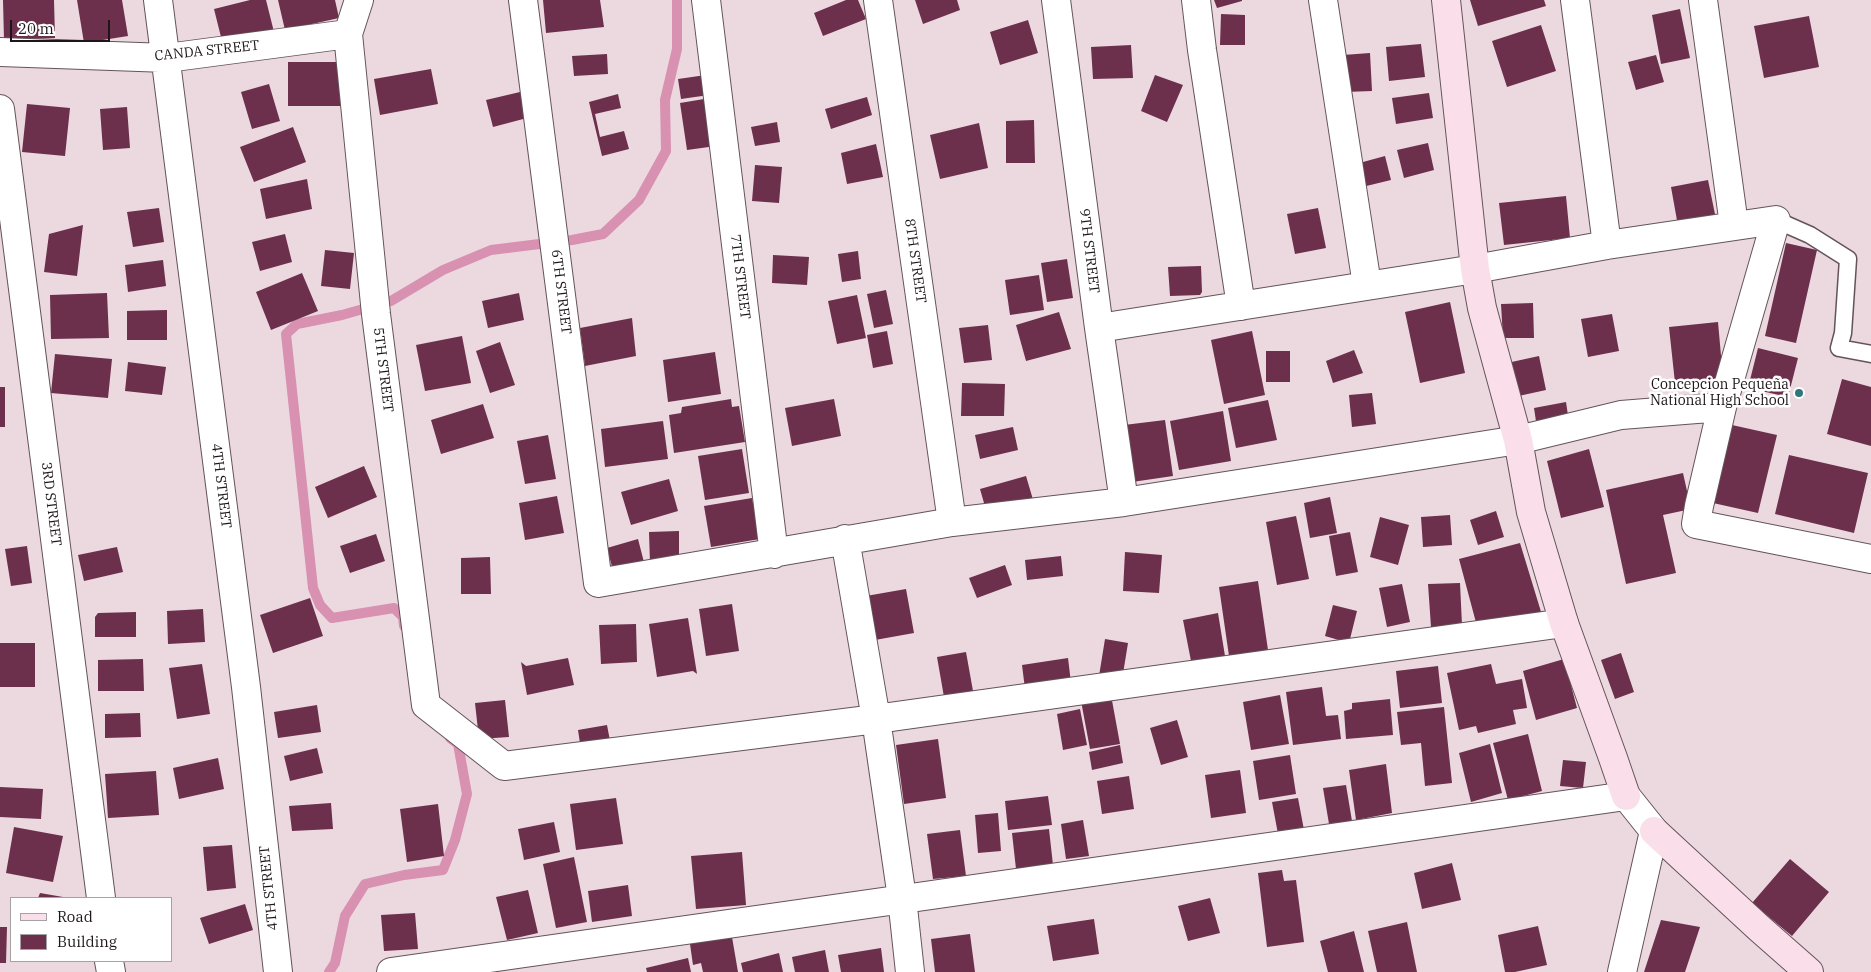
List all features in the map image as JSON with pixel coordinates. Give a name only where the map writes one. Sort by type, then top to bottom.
[{"type":"street","name":"4TH STREET","points":[[158,0],[167,58],[244,668],[278,972]]},
{"type":"street","points":[[348,34],[359,0]]},
{"type":"street","name":"6TH STREET","points":[[523,0],[598,583],[774,554]]},
{"type":"street","name":"7TH STREET","points":[[706,0],[774,554]]},
{"type":"street","name":"8TH STREET","points":[[878,0],[952,522]]},
{"type":"street","name":"9TH STREET","points":[[1056,0],[1124,502]]},
{"type":"street","points":[[1196,0],[1241,306]]},
{"type":"street","points":[[1323,0],[1367,285]]},
{"type":"street","points":[[1446,0],[1475,269],[1482,308],[1518,440],[1531,512],[1564,623],[1626,796],[1654,831],[1809,972]]},
{"type":"street","points":[[1575,0],[1607,245]]},
{"type":"street","points":[[1703,0],[1734,226]]},
{"type":"street","name":"CANDA STREET","points":[[0,52],[167,58],[348,34]]},
{"type":"street","name":"5TH STREET","points":[[348,34],[375,305],[426,705],[504,766],[876,719]]},
{"type":"street","name":"3RD STREET","points":[[0,109],[101,897]]},
{"type":"street","points":[[1099,328],[1475,269],[1607,245],[1776,220],[1722,408],[1696,524],[1871,559]]},
{"type":"street","points":[[774,554],[845,539],[952,522],[1124,502],[1518,440],[1621,415],[1722,408]]},
{"type":"street","points":[[845,539],[876,719],[902,898],[910,972]]},
{"type":"street","points":[[876,719],[1564,623]]},
{"type":"street","points":[[391,972],[1626,796]]},
{"type":"street","points":[[1622,972],[1654,831]]},
{"type":"lane","points":[[1776,220],[1810,235],[1848,259],[1843,334],[1839,348],[1871,354]]},
{"type":"building","points":[[3,0],[54,0],[55,38],[4,40]]},
{"type":"building","points":[[77,0],[122,0],[128,36],[84,43]]},
{"type":"building","points":[[250,0],[266,0],[274,32],[223,45],[214,9]]},
{"type":"building","points":[[278,0],[335,0],[339,18],[285,30]]},
{"type":"building","points":[[543,0],[600,0],[604,27],[546,33]]},
{"type":"building","points":[[846,0],[858,0],[866,19],[823,36],[814,13]]},
{"type":"building","points":[[915,0],[957,0],[960,10],[923,24]]},
{"type":"building","points":[[1214,0],[1242,0],[1242,1],[1217,8]]},
{"type":"building","points":[[1470,0],[1544,0],[1546,6],[1478,26]]},
{"type":"building","points":[[1680,9],[1690,58],[1661,64],[1652,15]]},
{"type":"building","points":[[1221,14],[1245,15],[1245,45],[1220,45]]},
{"type":"building","points":[[1809,16],[1819,67],[1764,78],[1754,26]]},
{"type":"building","points":[[1028,20],[1038,53],[1000,65],[990,32]]},
{"type":"building","points":[[1541,25],[1556,71],[1507,87],[1492,41]]},
{"type":"building","points":[[1421,44],[1425,77],[1389,81],[1386,47]]},
{"type":"building","points":[[1131,45],[1133,78],[1093,79],[1091,47]]},
{"type":"building","points":[[1370,53],[1372,91],[1345,92],[1343,55]]},
{"type":"building","points":[[607,54],[608,74],[574,76],[572,56]]},
{"type":"building","points":[[1656,55],[1664,82],[1636,90],[1628,62]]},
{"type":"building","points":[[288,62],[343,62],[343,106],[288,106]]},
{"type":"building","points":[[431,69],[438,104],[380,115],[374,79]]},
{"type":"building","points":[[706,75],[709,95],[681,99],[678,79]]},
{"type":"building","points":[[1155,75],[1183,85],[1167,122],[1141,111]]},
{"type":"building","points":[[269,84],[280,121],[252,129],[241,92]]},
{"type":"building","points":[[520,92],[527,118],[493,127],[486,100]]},
{"type":"building","points":[[1429,93],[1433,118],[1396,124],[1392,98]]},
{"type":"building","points":[[618,94],[621,108],[595,114],[600,137],[624,131],[629,149],[602,156],[589,102]]},
{"type":"building","points":[[867,97],[872,115],[831,129],[825,109]]},
{"type":"building","points":[[710,98],[716,146],[687,150],[680,103]]},
{"type":"building","points":[[27,104],[70,108],[65,156],[22,152]]},
{"type":"building","points":[[127,107],[130,148],[103,150],[100,109]]},
{"type":"building","points":[[1034,120],[1035,163],[1006,163],[1006,121]]},
{"type":"building","points":[[777,122],[780,142],[755,146],[751,127]]},
{"type":"building","points":[[979,123],[988,168],[940,179],[930,135]]},
{"type":"building","points":[[293,127],[306,162],[254,182],[240,147]]},
{"type":"building","points":[[1428,143],[1434,170],[1404,178],[1397,150]]},
{"type":"building","points":[[876,144],[883,177],[847,184],[841,153]]},
{"type":"building","points":[[1385,156],[1391,180],[1358,188],[1352,165]]},
{"type":"building","points":[[755,165],[782,167],[779,203],[752,201]]},
{"type":"building","points":[[307,179],[312,209],[266,219],[260,189]]},
{"type":"building","points":[[1708,180],[1716,219],[1678,226],[1671,187]]},
{"type":"building","points":[[1566,196],[1570,238],[1504,245],[1499,203]]},
{"type":"building","points":[[159,208],[164,242],[133,247],[127,212]]},
{"type":"building","points":[[1318,208],[1326,248],[1295,254],[1287,214]]},
{"type":"building","points":[[83,225],[77,276],[44,272],[49,234]]},
{"type":"building","points":[[285,234],[292,262],[260,271],[252,242]]},
{"type":"building","points":[[1786,243],[1817,250],[1796,343],[1765,336]]},
{"type":"building","points":[[325,250],[354,253],[350,289],[321,286]]},
{"type":"building","points":[[858,251],[861,279],[842,282],[838,254]]},
{"type":"building","points":[[773,255],[809,257],[807,285],[772,283]]},
{"type":"building","points":[[1067,259],[1073,298],[1047,302],[1041,263]]},
{"type":"building","points":[[163,260],[166,286],[128,292],[125,265]]},
{"type":"building","points":[[1201,266],[1202,292],[1200,295],[1170,296],[1168,267]]},
{"type":"building","points":[[302,273],[318,311],[271,330],[256,292]]},
{"type":"building","points":[[1039,275],[1044,310],[1010,315],[1005,280]]},
{"type":"building","points":[[886,290],[893,324],[874,328],[867,294]]},
{"type":"building","points":[[107,293],[109,338],[51,339],[50,295]]},
{"type":"building","points":[[519,293],[524,320],[488,328],[482,301]]},
{"type":"building","points":[[857,295],[866,338],[837,344],[828,301]]},
{"type":"building","points":[[1450,302],[1465,373],[1420,383],[1405,312]]},
{"type":"building","points":[[1533,303],[1534,338],[1503,338],[1501,304]]},
{"type":"building","points":[[167,310],[167,340],[127,340],[127,311]]},
{"type":"building","points":[[1059,312],[1071,349],[1026,361],[1016,325]]},
{"type":"building","points":[[1612,314],[1619,351],[1588,357],[1581,319]]},
{"type":"building","points":[[632,318],[636,356],[585,366],[580,328]]},
{"type":"building","points":[[1718,322],[1723,378],[1675,383],[1669,327]]},
{"type":"building","points":[[988,325],[992,360],[964,363],[959,328]]},
{"type":"building","points":[[887,331],[893,364],[873,368],[867,335]]},
{"type":"building","points":[[1252,331],[1265,395],[1224,404],[1211,340]]},
{"type":"building","points":[[462,336],[471,383],[425,391],[416,345]]},
{"type":"building","points":[[500,342],[515,385],[490,393],[476,351]]},
{"type":"building","points":[[1758,348],[1798,358],[1788,397],[1748,388]]},
{"type":"building","points":[[1354,350],[1363,373],[1333,383],[1326,361]]},
{"type":"building","points":[[1266,351],[1290,351],[1290,382],[1266,382]]},
{"type":"building","points":[[715,352],[721,394],[668,402],[663,360]]},
{"type":"building","points":[[55,354],[112,359],[108,398],[51,393]]},
{"type":"building","points":[[1539,356],[1546,390],[1514,397],[1507,363]]},
{"type":"building","points":[[128,362],[166,367],[162,395],[125,391]]},
{"type":"building","points":[[1842,379],[1871,387],[1871,446],[1827,434]]},
{"type":"building","points":[[962,383],[1005,384],[1004,416],[961,416]]},
{"type":"building","points":[[0,387],[5,387],[5,427],[0,427]]},
{"type":"building","points":[[1372,393],[1376,424],[1352,427],[1349,395]]},
{"type":"building","points":[[731,399],[732,407],[739,406],[745,442],[674,453],[669,415],[681,413],[682,407]]},
{"type":"building","points":[[834,399],[841,436],[792,446],[785,408]]},
{"type":"building","points":[[1268,400],[1277,440],[1236,448],[1228,408]]},
{"type":"building","points":[[1566,402],[1569,422],[1537,428],[1534,408]]},
{"type":"building","points":[[483,404],[494,438],[441,454],[431,420]]},
{"type":"building","points":[[1223,411],[1231,461],[1179,470],[1170,421]]},
{"type":"building","points":[[1165,420],[1173,476],[1132,482],[1124,425]]},
{"type":"building","points":[[663,421],[668,459],[605,467],[601,429]]},
{"type":"building","points":[[1732,425],[1777,435],[1758,513],[1713,503]]},
{"type":"building","points":[[1013,427],[1018,450],[980,459],[975,435]]},
{"type":"building","points":[[548,435],[556,479],[525,484],[517,441]]},
{"type":"building","points":[[742,449],[749,493],[705,500],[698,456]]},
{"type":"building","points":[[1589,449],[1604,507],[1561,518],[1547,461]]},
{"type":"building","points":[[1789,455],[1868,473],[1854,533],[1775,514]]},
{"type":"building","points":[[364,466],[377,497],[328,518],[315,487]]},
{"type":"building","points":[[1683,473],[1691,509],[1663,515],[1676,573],[1626,584],[1606,490]]},
{"type":"building","points":[[1026,476],[1034,503],[988,517],[980,489]]},
{"type":"building","points":[[669,479],[678,511],[631,525],[621,492]]},
{"type":"building","points":[[557,496],[564,533],[525,540],[519,503]]},
{"type":"building","points":[[1330,497],[1337,533],[1310,538],[1304,503]]},
{"type":"building","points":[[752,498],[760,539],[711,547],[704,506]]},
{"type":"building","points":[[1496,511],[1504,537],[1478,545],[1470,520]]},
{"type":"building","points":[[1450,515],[1452,545],[1423,547],[1421,517]]},
{"type":"building","points":[[1296,516],[1309,579],[1277,585],[1266,522]]},
{"type":"building","points":[[1380,517],[1409,525],[1398,565],[1370,557]]},
{"type":"building","points":[[679,531],[679,564],[650,564],[649,532]]},
{"type":"building","points":[[1350,532],[1358,572],[1336,576],[1329,536]]},
{"type":"building","points":[[376,534],[385,561],[350,573],[340,546]]},
{"type":"building","points":[[638,539],[646,570],[615,578],[607,548]]},
{"type":"building","points":[[1520,543],[1542,615],[1478,630],[1459,559]]},
{"type":"building","points":[[27,546],[32,583],[11,586],[5,549]]},
{"type":"building","points":[[117,547],[123,572],[84,581],[78,555]]},
{"type":"building","points":[[1125,552],[1162,555],[1159,593],[1123,591]]},
{"type":"building","points":[[1061,556],[1063,576],[1027,580],[1025,560]]},
{"type":"building","points":[[490,557],[491,594],[461,594],[461,558]]},
{"type":"building","points":[[1005,565],[1012,585],[977,598],[969,578]]},
{"type":"building","points":[[1258,581],[1268,650],[1229,656],[1219,587]]},
{"type":"building","points":[[1460,583],[1462,625],[1431,627],[1428,584]]},
{"type":"building","points":[[1402,584],[1410,622],[1387,627],[1379,588]]},
{"type":"building","points":[[906,589],[914,633],[875,640],[866,596]]},
{"type":"building","points":[[310,598],[323,636],[273,653],[260,615]]},
{"type":"building","points":[[732,604],[739,651],[706,656],[699,609]]},
{"type":"building","points":[[1333,605],[1357,611],[1349,643],[1325,636]]},
{"type":"building","points":[[203,609],[205,642],[168,644],[167,611]]},
{"type":"building","points":[[136,612],[136,637],[95,637],[95,617],[98,613]]},
{"type":"building","points":[[1218,613],[1225,656],[1191,661],[1183,620]]},
{"type":"building","points":[[688,618],[697,674],[693,671],[657,677],[649,624]]},
{"type":"building","points":[[636,624],[637,662],[601,664],[599,625]]},
{"type":"building","points":[[1105,639],[1128,643],[1122,680],[1099,676]]},
{"type":"building","points":[[0,643],[35,643],[35,687],[0,687]]},
{"type":"building","points":[[966,652],[973,691],[944,697],[937,657]]},
{"type":"building","points":[[1621,653],[1634,692],[1615,699],[1601,660]]},
{"type":"building","points":[[568,658],[574,685],[527,695],[521,662],[526,666]]},
{"type":"building","points":[[1068,658],[1072,691],[1026,697],[1022,665]]},
{"type":"building","points":[[143,659],[144,691],[98,691],[98,660]]},
{"type":"building","points":[[1564,659],[1577,708],[1536,720],[1523,671]]},
{"type":"building","points":[[202,664],[210,714],[177,719],[169,668]]},
{"type":"building","points":[[1491,664],[1496,684],[1522,679],[1527,708],[1513,710],[1516,724],[1478,733],[1476,726],[1459,730],[1447,673]]},
{"type":"building","points":[[1438,666],[1442,703],[1400,708],[1396,671]]},
{"type":"building","points":[[1322,687],[1326,716],[1338,715],[1341,739],[1293,745],[1286,692]]},
{"type":"building","points":[[1111,695],[1120,744],[1090,749],[1081,701]]},
{"type":"building","points":[[1280,695],[1289,744],[1251,750],[1243,702]]},
{"type":"building","points":[[1390,699],[1393,735],[1346,739],[1344,711],[1352,709],[1352,703]]},
{"type":"building","points":[[505,700],[509,737],[479,739],[475,703]]},
{"type":"building","points":[[317,705],[321,732],[278,738],[274,712]]},
{"type":"building","points":[[1444,707],[1452,783],[1425,786],[1421,743],[1401,745],[1397,712]]},
{"type":"building","points":[[1080,709],[1087,745],[1063,750],[1057,714]]},
{"type":"building","points":[[140,713],[141,737],[105,738],[105,714]]},
{"type":"building","points":[[1177,720],[1188,757],[1161,765],[1150,728]]},
{"type":"building","points":[[607,725],[611,746],[581,750],[578,730]]},
{"type":"building","points":[[1528,734],[1542,791],[1508,800],[1493,743]]},
{"type":"building","points":[[938,739],[946,798],[904,804],[896,745]]},
{"type":"building","points":[[1490,744],[1502,793],[1471,802],[1459,753]]},
{"type":"building","points":[[1120,745],[1123,763],[1092,770],[1089,752]]},
{"type":"building","points":[[317,748],[323,773],[290,781],[284,756]]},
{"type":"building","points":[[1290,755],[1296,794],[1259,800],[1253,761]]},
{"type":"building","points":[[218,758],[224,789],[179,799],[173,768]]},
{"type":"building","points":[[1563,760],[1586,762],[1583,788],[1560,786]]},
{"type":"building","points":[[1386,764],[1392,813],[1356,820],[1349,770]]},
{"type":"building","points":[[1240,770],[1246,813],[1211,818],[1205,775]]},
{"type":"building","points":[[156,771],[159,815],[108,818],[105,774]]},
{"type":"building","points":[[1129,776],[1134,809],[1102,814],[1097,781]]},
{"type":"building","points":[[1346,785],[1352,821],[1329,824],[1323,788]]},
{"type":"building","points":[[0,787],[43,789],[41,819],[0,817]]},
{"type":"building","points":[[1048,796],[1052,825],[1008,830],[1005,801]]},
{"type":"building","points":[[616,798],[623,844],[576,850],[570,804]]},
{"type":"building","points":[[1298,798],[1304,830],[1278,834],[1272,802]]},
{"type":"building","points":[[331,803],[333,829],[292,831],[289,806]]},
{"type":"building","points":[[438,804],[444,856],[407,862],[400,809]]},
{"type":"building","points":[[998,813],[1001,851],[978,853],[975,815]]},
{"type":"building","points":[[1083,820],[1089,856],[1066,859],[1061,824]]},
{"type":"building","points":[[554,822],[560,852],[524,860],[518,829]]},
{"type":"building","points":[[14,827],[63,836],[53,882],[6,873]]},
{"type":"building","points":[[1049,829],[1053,865],[1016,869],[1012,833]]},
{"type":"building","points":[[960,830],[966,876],[933,879],[927,834]]},
{"type":"building","points":[[232,845],[236,888],[207,891],[203,847]]},
{"type":"building","points":[[742,852],[746,905],[696,909],[691,856]]},
{"type":"building","points":[[574,857],[587,922],[556,928],[543,864]]},
{"type":"building","points":[[1790,859],[1829,892],[1792,936],[1752,903]]},
{"type":"building","points":[[1452,863],[1461,900],[1422,909],[1414,873]]},
{"type":"building","points":[[1282,870],[1284,881],[1296,880],[1304,942],[1267,947],[1258,873]]},
{"type":"building","points":[[628,885],[632,916],[592,922],[588,891]]},
{"type":"building","points":[[528,890],[538,933],[507,940],[496,897]]},
{"type":"building","points":[[40,893],[63,897],[38,897]]},
{"type":"building","points":[[1210,898],[1220,933],[1188,941],[1178,906]]},
{"type":"building","points":[[245,904],[253,930],[209,944],[200,918]]},
{"type":"building","points":[[415,913],[418,949],[384,951],[381,915]]},
{"type":"building","points":[[1094,919],[1099,954],[1053,961],[1047,926]]},
{"type":"building","points":[[1661,920],[1700,927],[1685,972],[1644,972]]},
{"type":"building","points":[[1407,922],[1417,972],[1377,972],[1368,931]]},
{"type":"building","points":[[1538,926],[1547,965],[1515,972],[1505,972],[1498,935]]},
{"type":"building","points":[[0,927],[7,927],[6,963],[0,963]]},
{"type":"building","points":[[1354,931],[1364,972],[1328,972],[1320,941]]},
{"type":"building","points":[[970,934],[975,972],[935,972],[931,939]]},
{"type":"building","points":[[732,937],[738,972],[703,972],[701,963],[693,965],[690,944]]},
{"type":"building","points":[[881,948],[884,972],[841,972],[838,955]]},
{"type":"building","points":[[825,950],[829,972],[795,972],[792,957]]},
{"type":"building","points":[[779,953],[783,972],[743,972],[741,963]]},
{"type":"building","points":[[688,958],[691,972],[647,972],[646,968]]},
{"type":"waterway","points":[[404,626],[403,617],[394,608],[332,618],[320,605],[313,588],[286,334],[297,324],[342,315],[391,301],[443,270],[491,250],[572,240],[603,234],[639,200],[666,151],[665,100],[677,49],[677,0]]},
{"type":"waterway","points":[[329,972],[335,963],[345,916],[365,884],[404,875],[443,870],[455,840],[467,794],[458,744],[450,738]]},
{"type":"place","name":"Concepcion Pequeña National High School","points":[[1799,393]]}]
